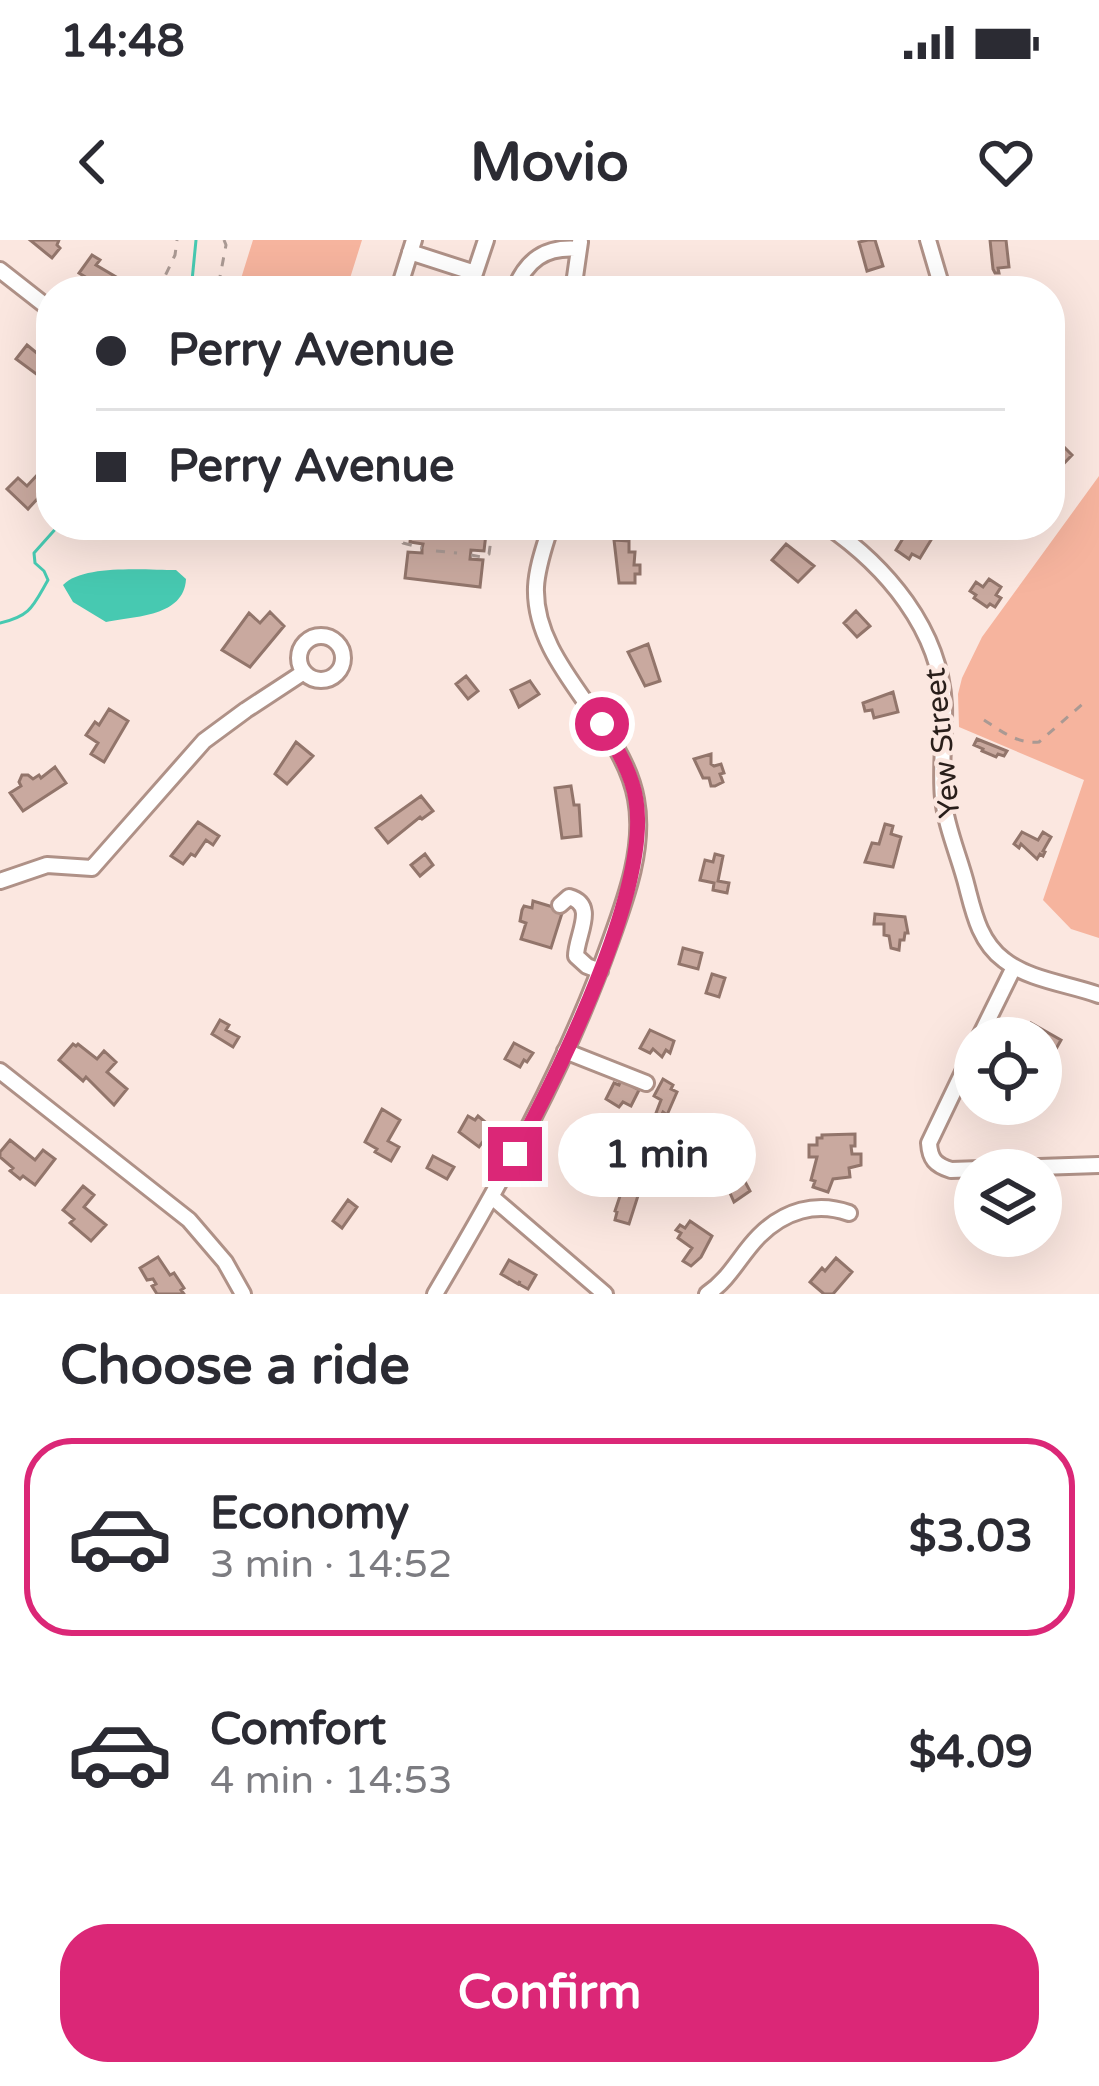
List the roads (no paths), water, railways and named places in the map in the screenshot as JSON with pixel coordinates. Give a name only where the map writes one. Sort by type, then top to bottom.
[{"type":"street","points":[[403,276],[412,246],[475,274],[486,240]]},
{"type":"street","points":[[928,240],[939,276]]},
{"type":"street","points":[[521,276],[541,254],[579,245],[576,276]]},
{"type":"street","points":[[0,270],[36,298]]},
{"type":"street","points":[[436,1294],[566,1052],[620,915],[638,836],[633,787],[619,753],[550,646],[541,623],[536,580],[547,540]]},
{"type":"street","name":"Yew Street","points":[[846,540],[887,576],[921,627],[943,691],[946,816],[981,933],[995,953],[1014,967]]},
{"type":"street","points":[[0,881],[47,865],[92,868],[204,741],[304,672]]},
{"type":"street","points":[[560,905],[568,897],[584,906],[576,956],[599,971]]},
{"type":"street","points":[[990,1017],[1014,967],[1099,995]]},
{"type":"street","points":[[566,1052],[646,1083]]},
{"type":"street","points":[[0,1071],[189,1220],[225,1262],[244,1294]]},
{"type":"street","points":[[954,1091],[929,1143],[938,1166],[950,1170],[1099,1165]]},
{"type":"street","points":[[492,1197],[605,1294]]},
{"type":"street","points":[[706,1294],[720,1286],[758,1237],[795,1212],[814,1207],[849,1214]]},
{"type":"water","points":[[176,570],[186,579],[177,601],[156,612],[106,622],[73,602],[63,585],[100,571]]},
{"type":"waterway","points":[[192,276],[196,240]]},
{"type":"waterway","points":[[0,623],[25,613],[39,597],[48,580],[35,563],[34,553],[46,540]]}]
